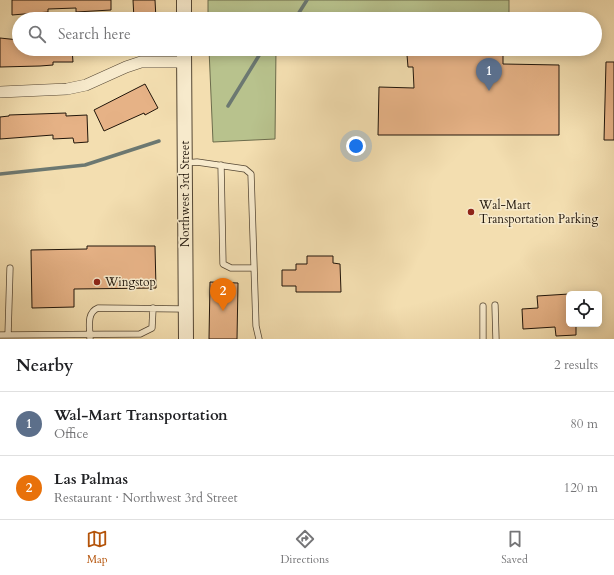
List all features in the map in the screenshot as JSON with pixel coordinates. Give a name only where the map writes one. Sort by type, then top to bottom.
[{"type":"street","points":[[184,0],[184,12]]},
{"type":"street","points":[[0,92],[67,89],[86,85],[141,62],[178,56]]},
{"type":"street","name":"Northwest 3rd Street","points":[[184,56],[186,339]]},
{"type":"lane","points":[[184,163],[197,162],[221,165],[245,169],[251,174],[256,326],[258,339]]},
{"type":"lane","points":[[221,165],[223,264],[231,268],[254,268]]},
{"type":"lane","points":[[8,335],[10,268]]},
{"type":"lane","points":[[495,305],[496,339]]},
{"type":"lane","points":[[483,306],[483,339]]},
{"type":"lane","points":[[90,337],[90,316],[93,311],[98,308],[186,308]]},
{"type":"lane","points":[[0,335],[90,337],[140,334],[147,332],[152,328],[153,308]]},
{"type":"green space","points":[[208,0],[509,0],[509,12],[208,12]]},
{"type":"green space","points":[[209,56],[276,56],[275,139],[213,142]]},
{"type":"building","points":[[12,0],[111,0],[111,10],[76,12],[76,8],[48,9],[48,12],[12,12]]},
{"type":"building","points":[[133,0],[155,0],[156,12],[134,12]]},
{"type":"building","points":[[0,38],[12,39],[12,56],[73,56],[73,62],[53,62],[53,65],[40,66],[0,67]]},
{"type":"building","points":[[407,56],[503,56],[503,64],[559,65],[559,135],[378,135],[379,87],[414,88],[413,67],[408,67]]},
{"type":"building","points":[[606,62],[614,62],[614,140],[604,140]]},
{"type":"building","points":[[145,84],[158,108],[145,115],[144,113],[104,131],[94,110]]},
{"type":"building","points":[[66,113],[66,116],[87,115],[88,142],[74,143],[73,138],[53,139],[53,135],[0,139],[0,117],[9,115]]},
{"type":"building","points":[[87,246],[155,246],[156,288],[74,289],[74,307],[32,308],[31,250],[87,249]]},
{"type":"building","points":[[307,256],[333,256],[333,263],[340,264],[341,292],[296,292],[296,286],[282,286],[282,270],[296,270],[296,264],[307,264]]},
{"type":"building","points":[[210,282],[238,283],[237,339],[209,339]]},
{"type":"building","points":[[566,294],[566,327],[576,327],[576,335],[556,336],[555,327],[523,329],[522,309],[538,308],[537,296]]},
{"type":"waterway","points":[[299,12],[307,0]]},
{"type":"waterway","points":[[228,106],[259,56]]},
{"type":"waterway","points":[[0,174],[85,165],[159,141]]},
{"type":"place","name":"Wal-Mart Transportation","points":[[489,91]]},
{"type":"place","name":"Wal-Mart Transportation Parking","points":[[471,212]]},
{"type":"place","name":"Wingstop","points":[[97,282]]},
{"type":"place","name":"Las Palmas","points":[[223,311]]}]
